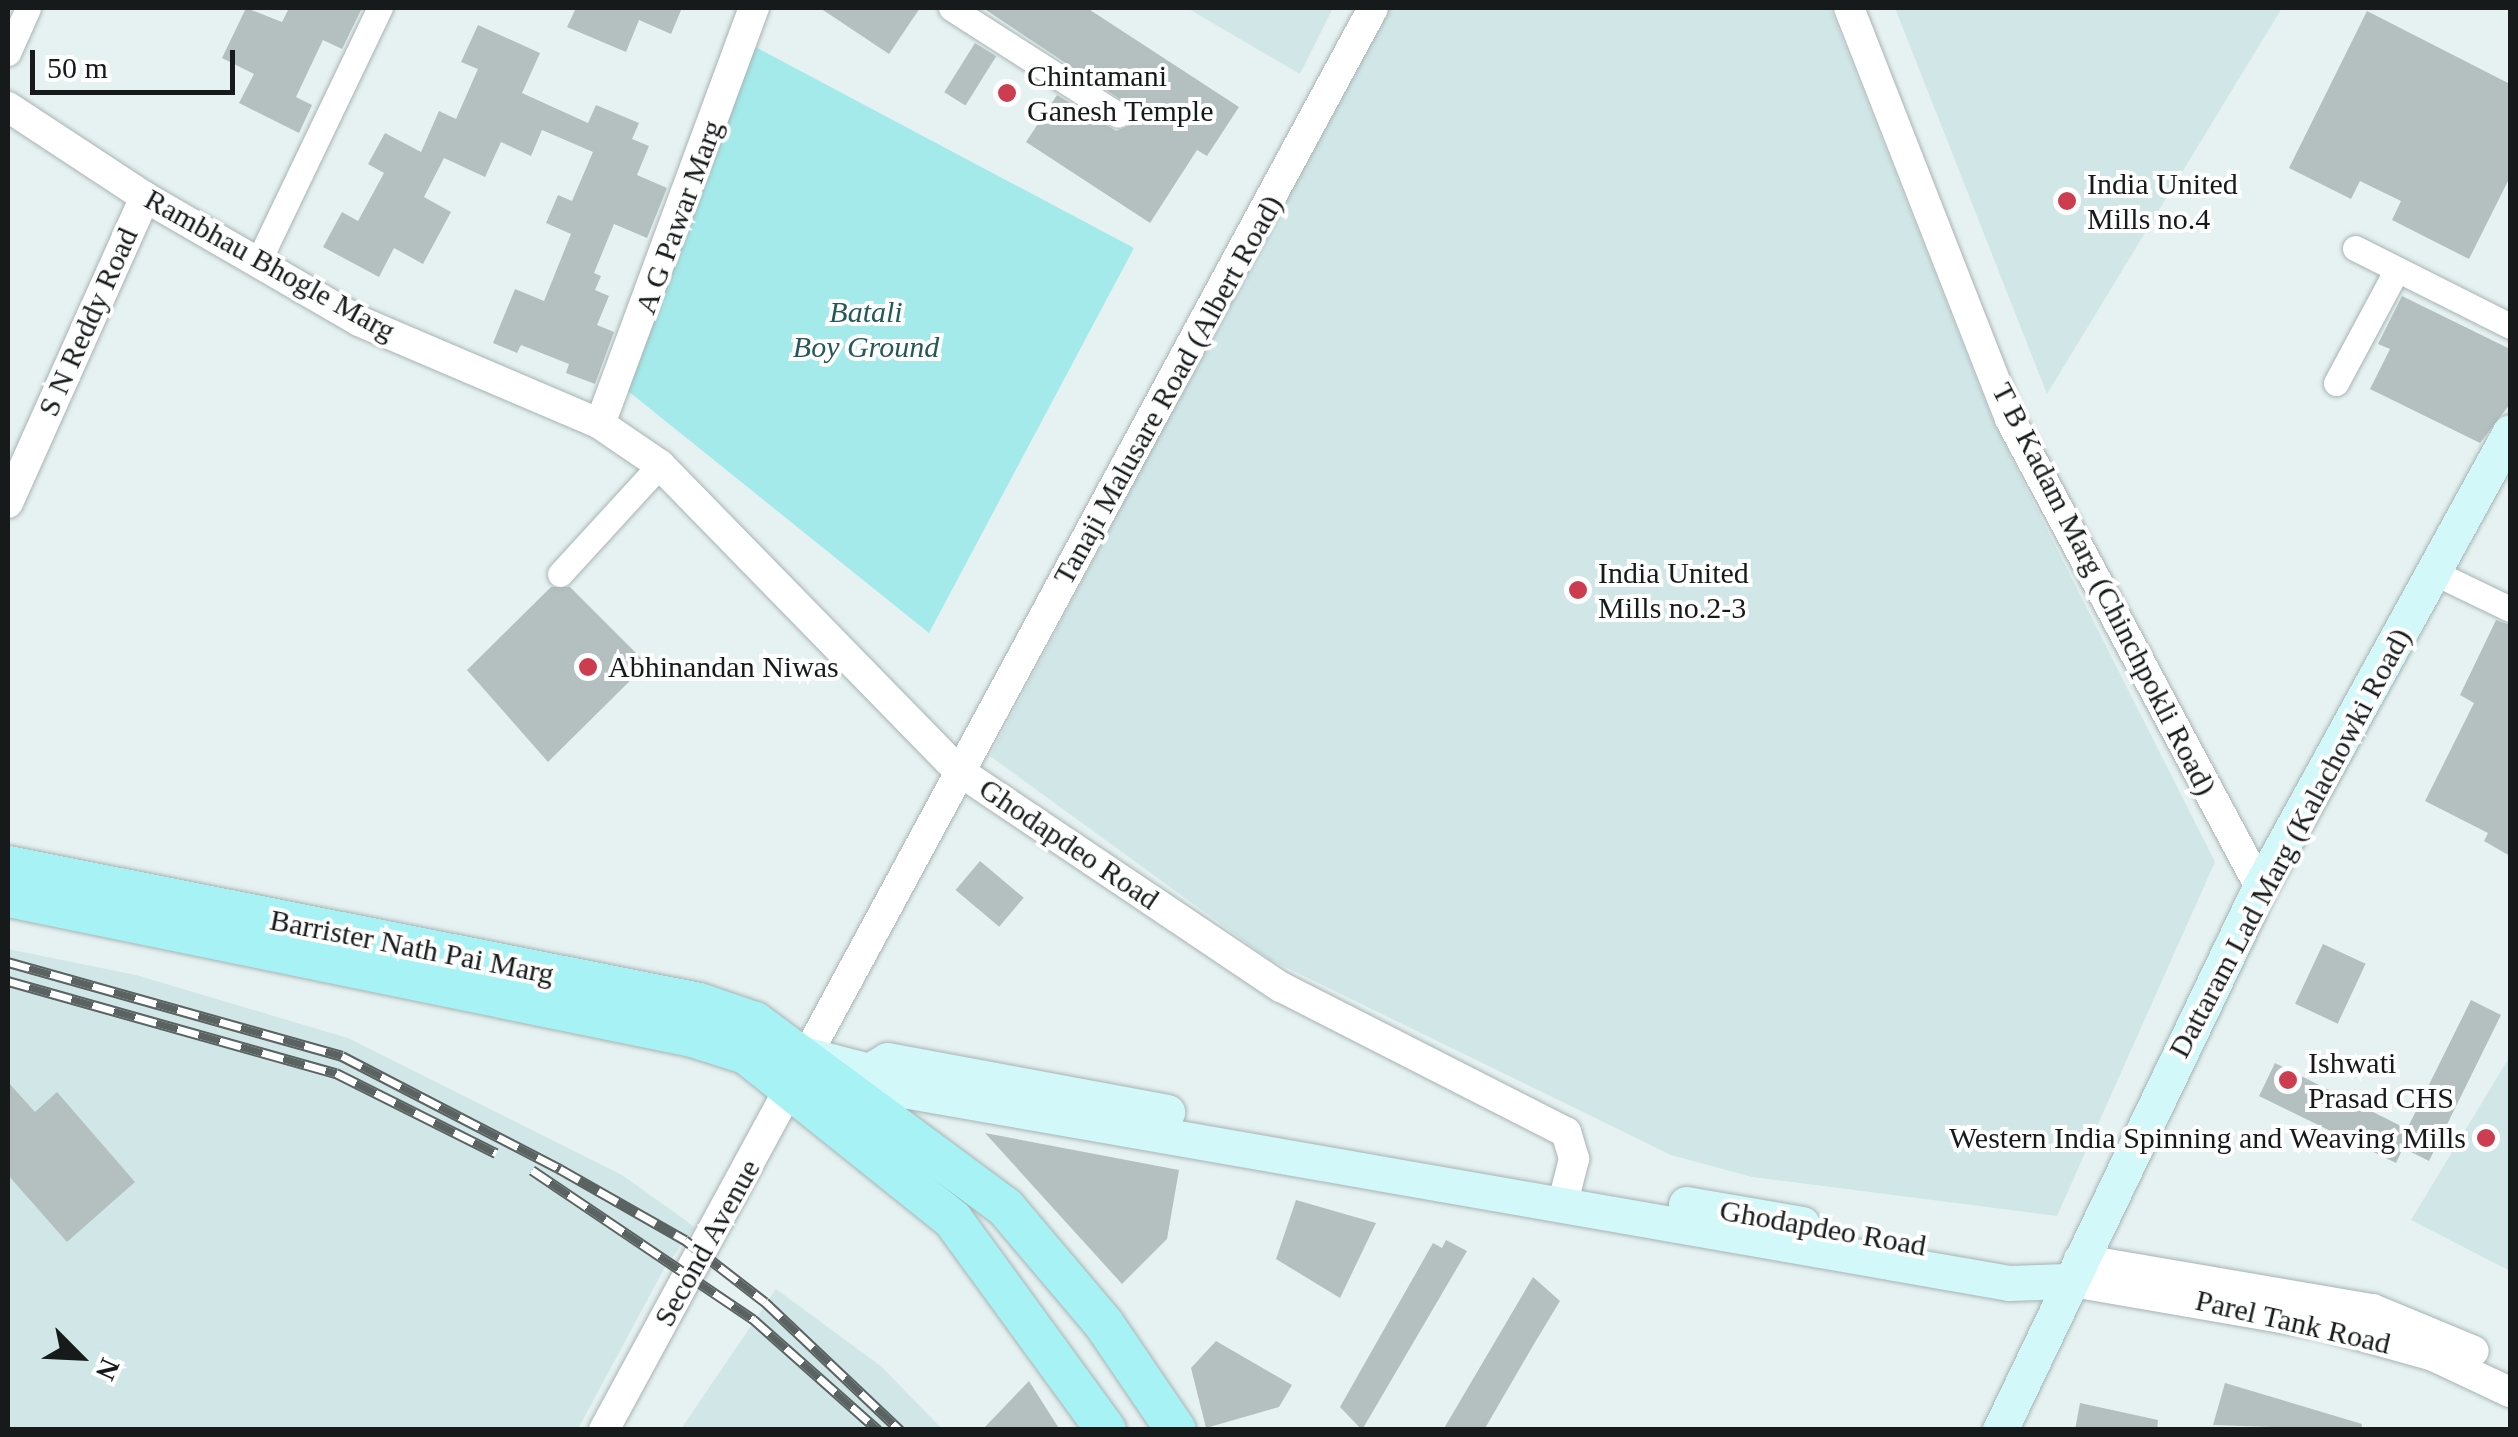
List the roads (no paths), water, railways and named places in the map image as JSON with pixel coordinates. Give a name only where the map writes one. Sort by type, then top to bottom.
[{"type":"main road","name":"Dattaram Lad Marg (Kalachowki Road)","points":[[2000,1430],[2260,887],[2510,432]]},
{"type":"main road","name":"Barrister Nath Pai Marg","points":[[8,866],[698,1004],[755,1022],[799,1070]]},
{"type":"main road","name":"Barrister Nath Pai Marg","points":[[8,897],[692,1037],[799,1070]]},
{"type":"main road","name":"Ghodapdeo Road","points":[[799,1070],[869,1071],[886,1087],[1564,1196],[2009,1283],[2074,1270]]},
{"type":"main road","points":[[799,1070],[953,1220],[1106,1430]]},
{"type":"main road","points":[[799,1070],[1006,1208],[1104,1324],[1176,1430]]},
{"type":"street","points":[[8,53],[28,8]]},
{"type":"street","points":[[258,260],[380,8]]},
{"type":"street","name":"A G Pawar Marg","points":[[600,424],[754,8]]},
{"type":"street","points":[[951,8],[1118,115]]},
{"type":"street","name":"Tanaji Malusare Road (Albert Road)","points":[[799,1070],[1373,8]]},
{"type":"street","name":"T B Kadam Marg (Chinchpokli Road)","points":[[1849,8],[2010,419],[2260,887]]},
{"type":"street","name":"Rambhau Bhogle Marg","points":[[8,107],[144,196],[360,321],[600,424]]},
{"type":"street","name":"S N Reddy Road","points":[[8,503],[144,196]]},
{"type":"street","points":[[2354,248],[2510,326]]},
{"type":"street","points":[[2336,383],[2396,270]]},
{"type":"street","name":"Ghodapdeo Road","points":[[600,424],[660,465],[959,771],[1281,987],[1554,1124],[1572,1146],[1564,1196]]},
{"type":"street","points":[[560,574],[660,465]]},
{"type":"street","points":[[2432,572],[2510,610]]},
{"type":"street","name":"Second Avenue","points":[[604,1430],[799,1070]]},
{"type":"street","points":[[2074,1270],[2373,1309],[2510,1368]]},
{"type":"street","name":"Parel Tank Road","points":[[2074,1270],[2323,1325],[2434,1356],[2510,1392]]},
{"type":"railway","points":[[8,962],[342,1056],[560,1169],[685,1240],[765,1302],[900,1430]]},
{"type":"railway","points":[[8,981],[336,1073],[496,1153]]},
{"type":"railway","points":[[532,1170],[753,1319],[878,1430]]},
{"type":"place","name":"Chintamani Ganesh Temple","points":[[1007,93]]},
{"type":"place","name":"India United Mills no.4","points":[[2067,201]]},
{"type":"place","name":"India United Mills no.2-3","points":[[1578,590]]},
{"type":"place","name":"Abhinandan Niwas","points":[[588,667]]},
{"type":"place","name":"Ishwati Prasad CHS","points":[[2288,1080]]},
{"type":"place","name":"Western India Spinning and Weaving Mills","points":[[2486,1138]]},
{"type":"park label","name":"Batali Boy Ground","points":[[866,329]]}]
